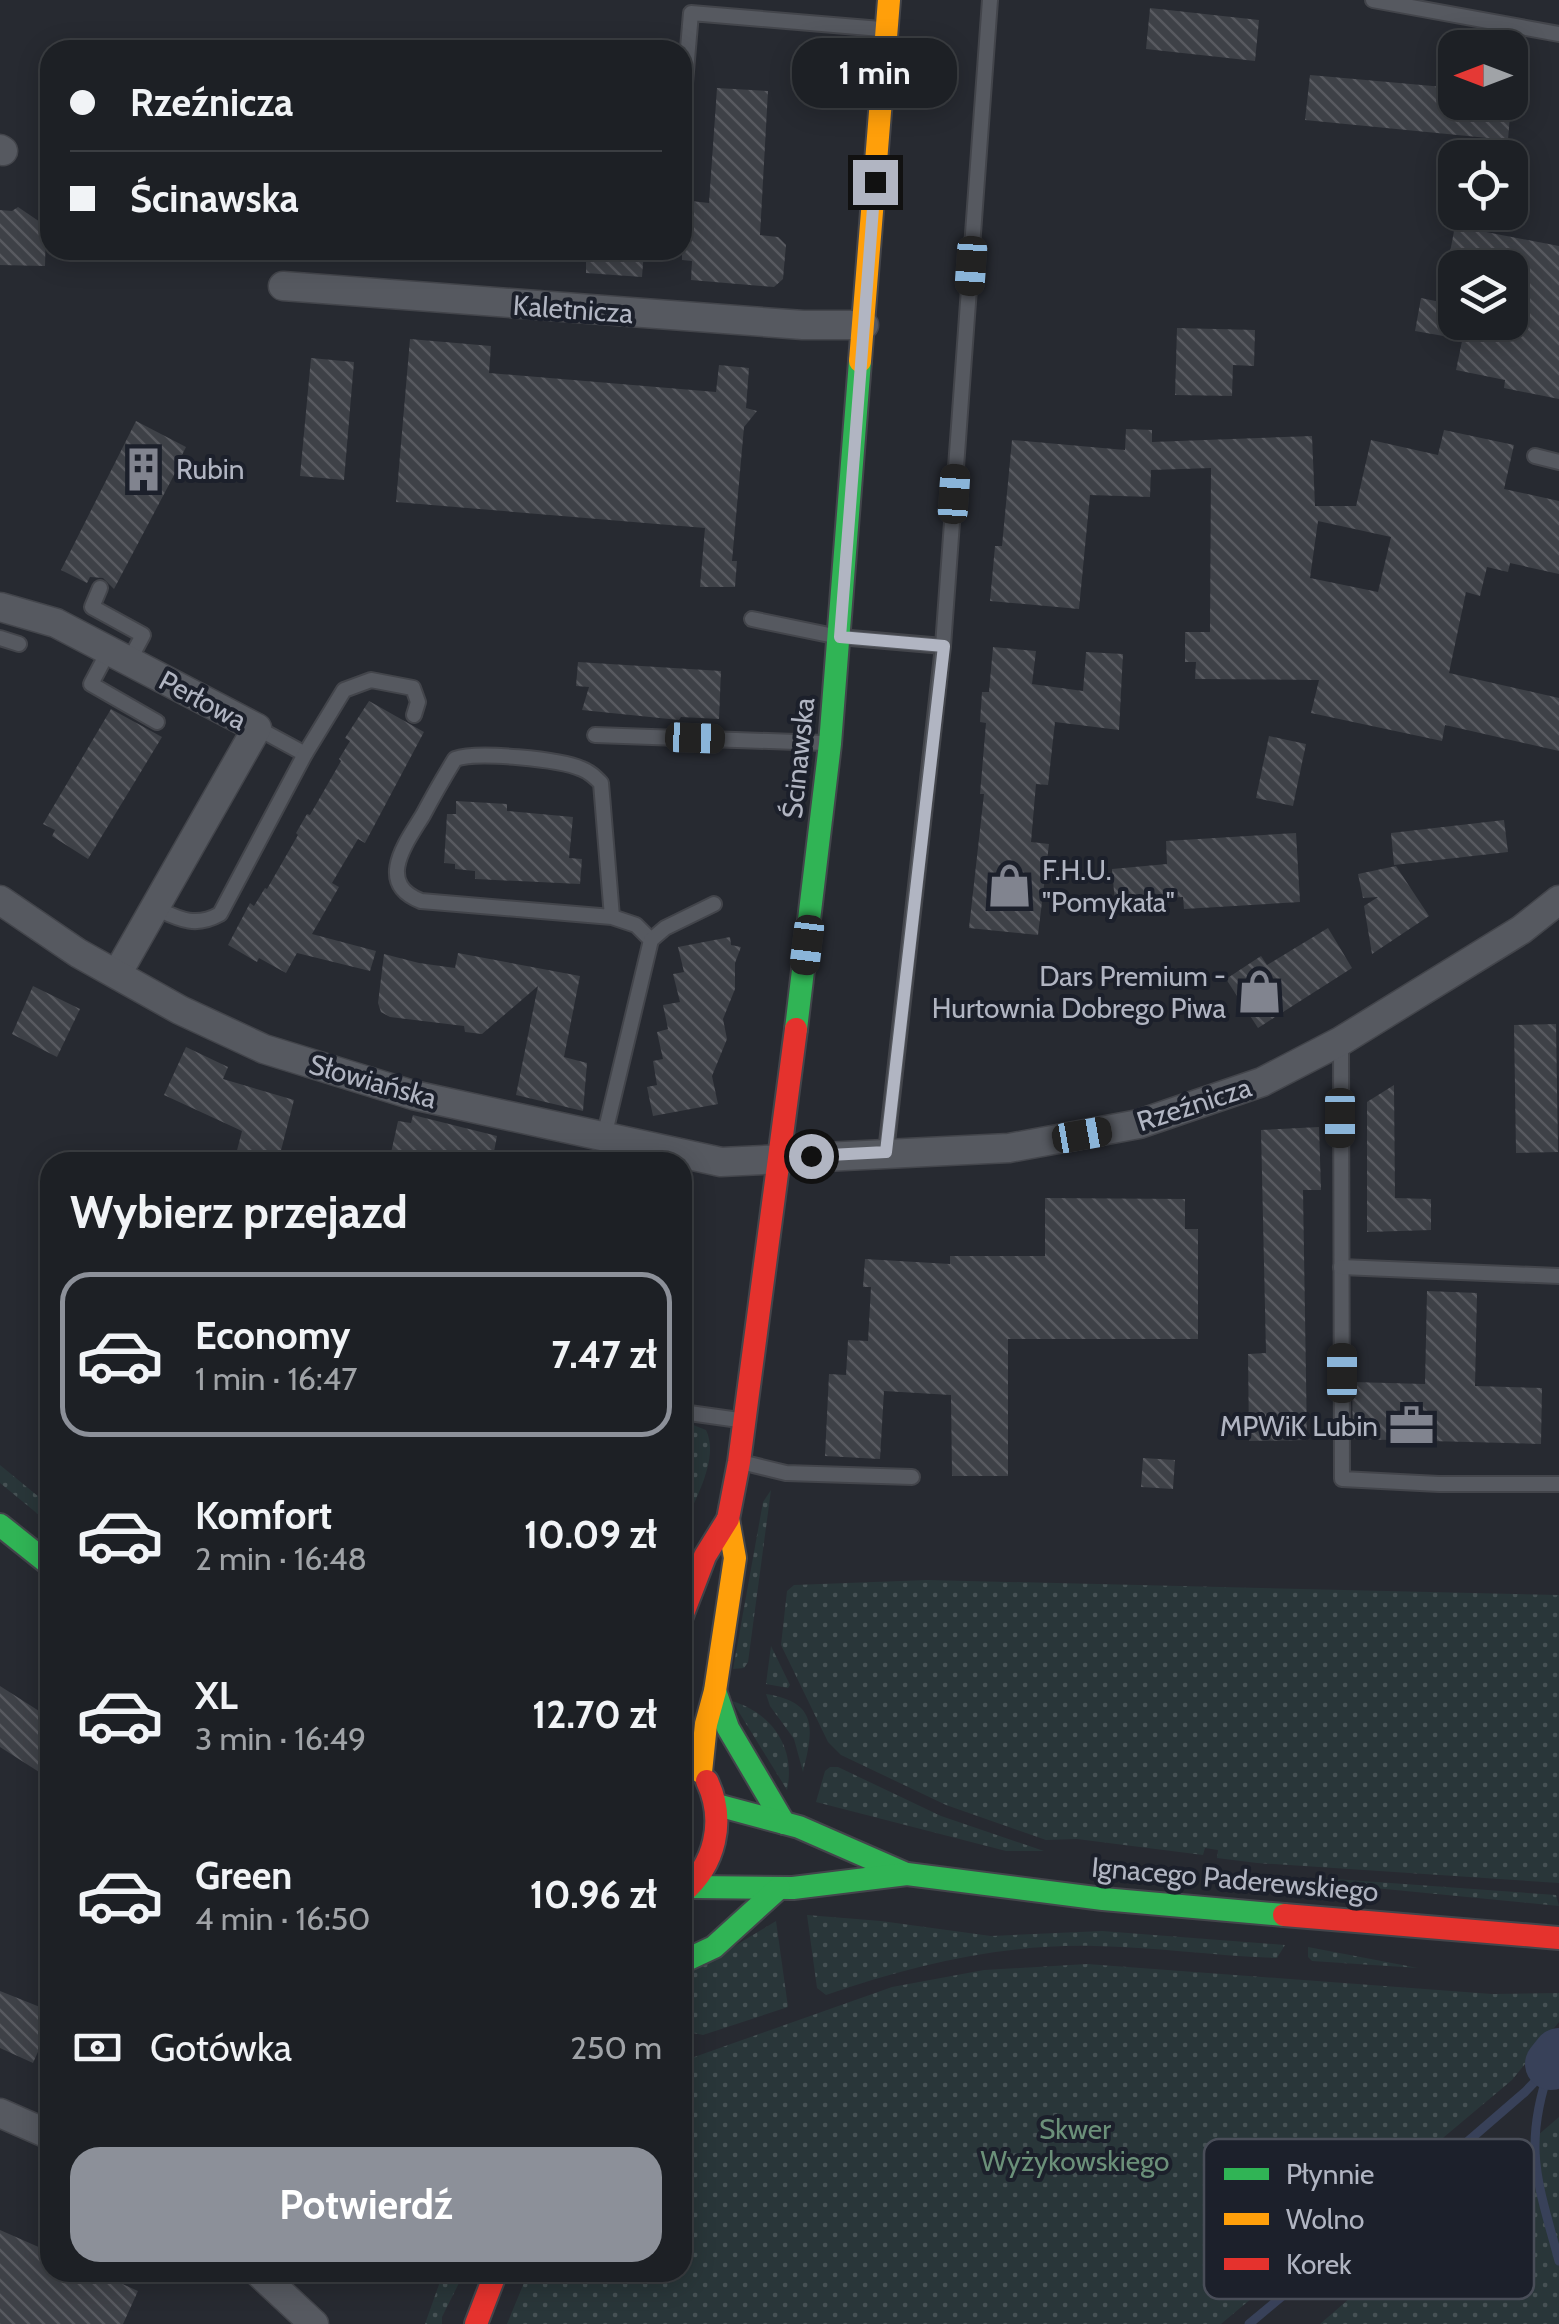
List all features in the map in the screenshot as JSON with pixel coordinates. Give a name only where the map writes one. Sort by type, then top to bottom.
[{"type":"main road","name":"Ścinawska","points":[[692,1590],[705,1556],[728,1518],[780,1157],[830,744],[889,0]]},
{"type":"main road","name":"Ścinawska","points":[[701,1772],[736,1558],[728,1518]]},
{"type":"main road","points":[[0,1525],[40,1557]]},
{"type":"main road","points":[[715,1691],[728,1728],[784,1823]]},
{"type":"main road","points":[[692,1765],[701,1772],[717,1805],[716,1835],[706,1863],[692,1883]]},
{"type":"main road","name":"Ignacego Paderewskiego","points":[[717,1805],[784,1823],[907,1874]]},
{"type":"main road","name":"Ignacego Paderewskiego","points":[[692,1890],[778,1888],[907,1874],[1103,1899],[1559,1938]]},
{"type":"main road","points":[[692,1958],[714,1948],[778,1888]]},
{"type":"main road","points":[[476,2324],[492,2282]]},
{"type":"street","name":"Kaletnicza","points":[[283,286],[783,323],[864,325]]},
{"type":"street","name":"Perłowa","points":[[0,607],[56,623],[257,728],[116,974]]},
{"type":"street","name":"Słowiańska","points":[[0,900],[116,974],[180,1010],[264,1049],[413,1095],[674,1152]]},
{"type":"street","name":"Rzeźnicza","points":[[780,1157],[1009,1148],[1140,1124],[1262,1082],[1340,1041],[1556,910]]},
{"type":"street","name":"Słowiańska","points":[[692,1156],[721,1162],[780,1157]]},
{"type":"street","points":[[0,2113],[40,2131]]},
{"type":"street","points":[[269,2282],[314,2324]]},
{"type":"lane","points":[[886,1152],[944,646],[990,0]]},
{"type":"lane","points":[[1373,0],[1559,34]]},
{"type":"lane","points":[[689,40],[692,13],[887,29]]},
{"type":"lane","points":[[1535,456],[1559,462]]},
{"type":"lane","points":[[100,588],[92,607],[143,635],[91,684],[157,722]]},
{"type":"lane","points":[[752,619],[840,637],[944,646]]},
{"type":"lane","points":[[0,638],[18,644]]},
{"type":"lane","points":[[155,908],[193,924],[220,914],[305,754],[344,690],[371,680],[413,688],[418,702],[414,715]]},
{"type":"lane","points":[[257,728],[305,754]]},
{"type":"lane","points":[[595,735],[830,744]]},
{"type":"lane","points":[[612,917],[601,783],[588,770],[572,765],[473,754],[455,759],[399,856],[398,883],[408,896],[421,901],[612,917],[636,926],[651,940]]},
{"type":"lane","points":[[604,1137],[651,940],[665,928],[714,904]]},
{"type":"lane","points":[[1340,1041],[1342,1479],[1559,1484]]},
{"type":"lane","points":[[1341,1267],[1559,1276]]},
{"type":"lane","points":[[692,1413],[745,1420]]},
{"type":"lane","points":[[739,1462],[786,1473],[912,1477]]},
{"type":"green space","points":[[692,1425],[706,1430],[709,1441],[704,1480],[692,1507]]},
{"type":"green space","points":[[0,1465],[40,1498],[40,1516],[0,1483]]},
{"type":"green space","points":[[771,1490],[748,1662],[744,1668],[733,1669],[763,1502]]},
{"type":"green space","points":[[927,1580],[1559,1595],[1559,1883],[1257,1863],[1217,1858],[1218,1850],[1205,1848],[1203,1855],[1077,1839],[1046,1840],[946,1805],[841,1755],[828,1742],[781,1645],[787,1591],[794,1585]]},
{"type":"green space","points":[[771,1646],[790,1685],[788,1688],[766,1684]]},
{"type":"green space","points":[[766,1694],[795,1704],[808,1720],[809,1743],[803,1772],[794,1739]]},
{"type":"green space","points":[[732,1701],[759,1714],[778,1734],[788,1760],[787,1790]]},
{"type":"green space","points":[[838,1767],[941,1816],[1044,1851],[1006,1851],[816,1802],[825,1771]]},
{"type":"green space","points":[[1321,1878],[1556,1895],[1559,1906],[1313,1882]]},
{"type":"green space","points":[[807,1915],[991,1936],[1102,1931],[1285,1945],[1277,1958],[1117,1947],[1025,1949],[925,1966],[826,1995],[817,1988]]},
{"type":"green space","points":[[776,1921],[788,2007],[703,2035],[692,2033],[692,1972]]},
{"type":"green space","points":[[1308,1947],[1418,1968],[1312,1961]]},
{"type":"green space","name":"Skwer Wyżykowskiego","points":[[1087,1964],[1492,1994],[1559,1993],[1559,2022],[1512,2080],[1442,2139],[1204,2139],[1204,2299],[1251,2299],[1221,2324],[507,2324],[524,2282],[692,2282],[692,2058],[892,1987],[984,1970]]},
{"type":"green space","points":[[1559,2117],[1559,2324],[1320,2324],[1349,2299],[1534,2299],[1534,2139]]},
{"type":"green space","points":[[440,2282],[460,2282],[442,2324],[425,2324]]},
{"type":"building","points":[[1150,8],[1259,20],[1255,61],[1146,49]]},
{"type":"building","points":[[1310,75],[1438,86],[1438,120],[1510,120],[1508,140],[1305,120]]},
{"type":"building","points":[[717,88],[768,91],[760,235],[778,237],[786,245],[783,279],[774,287],[691,280],[692,261],[682,260],[692,260],[692,201],[709,203]]},
{"type":"building","points":[[18,207],[40,222],[40,260],[45,260],[45,266],[0,265],[0,210]]},
{"type":"building","points":[[1454,230],[1476,230],[1559,246],[1559,399],[1504,388],[1505,380],[1456,370],[1462,340],[1528,340],[1528,250],[1450,250]]},
{"type":"building","points":[[586,260],[643,260],[642,277],[586,273]]},
{"type":"building","points":[[1421,298],[1438,302],[1438,335],[1415,331]]},
{"type":"building","points":[[1177,328],[1255,330],[1254,366],[1233,365],[1232,396],[1175,395]]},
{"type":"building","points":[[410,339],[491,346],[489,373],[716,392],[719,365],[749,368],[746,408],[757,411],[744,427],[732,561],[737,561],[735,587],[700,587],[705,528],[396,502]]},
{"type":"building","points":[[311,358],[354,362],[344,480],[300,476]]},
{"type":"building","points":[[136,421],[186,447],[114,589],[103,578],[90,577],[87,583],[61,570]]},
{"type":"building","points":[[1126,429],[1152,430],[1152,442],[1312,436],[1315,506],[1356,506],[1371,440],[1438,455],[1444,430],[1514,445],[1504,489],[1559,501],[1559,574],[1510,563],[1508,572],[1487,567],[1480,596],[1466,592],[1449,673],[1559,698],[1559,751],[1445,725],[1442,741],[1311,713],[1319,680],[1195,679],[1196,662],[1185,662],[1185,632],[1210,632],[1211,468],[1151,470],[1150,497],[1090,495],[1079,609],[990,601],[995,546],[1002,546],[1012,440],[1125,450]],"holes":[[[1318,521],[1391,537],[1378,592],[1310,578]]]},
{"type":"building","points":[[993,647],[1036,651],[1032,684],[1083,691],[1086,652],[1123,654],[1119,730],[1055,722],[1048,785],[1036,784],[1031,842],[1049,844],[1038,935],[969,928],[984,794],[980,794],[986,723],[980,722],[982,692],[989,692]]},
{"type":"building","points":[[578,662],[721,671],[719,719],[679,720],[582,710],[589,687],[576,686]]},
{"type":"building","points":[[369,701],[424,732],[365,843],[358,839],[332,883],[339,887],[312,934],[376,951],[370,971],[297,953],[286,973],[228,945],[250,903],[254,906],[267,889],[307,814],[310,815],[341,761],[350,741],[345,738]]},
{"type":"building","points":[[111,709],[162,737],[88,859],[52,836],[55,830],[43,824]]},
{"type":"building","points":[[1269,736],[1306,744],[1293,806],[1256,798]]},
{"type":"building","points":[[456,801],[507,804],[507,811],[573,817],[569,858],[582,859],[580,884],[475,879],[475,871],[455,869],[455,864],[444,863],[447,814],[456,814]]},
{"type":"building","points":[[1504,820],[1508,852],[1394,865],[1391,833]]},
{"type":"building","points":[[1296,833],[1300,902],[1184,909],[1183,897],[1115,902],[1112,869],[1167,864],[1166,841]]},
{"type":"building","points":[[1396,866],[1429,916],[1372,954],[1364,906],[1378,897],[1363,898],[1358,874]]},
{"type":"building","points":[[1328,928],[1352,968],[1258,1028],[1226,979],[1261,956],[1267,965]]},
{"type":"building","points":[[730,937],[731,945],[741,947],[735,963],[735,989],[723,1019],[727,1039],[712,1076],[718,1104],[653,1116],[647,1087],[657,1085],[653,1061],[663,1059],[657,1032],[668,1029],[663,1005],[680,1002],[673,974],[684,972],[678,947]]},
{"type":"building","points":[[458,953],[580,976],[564,1057],[587,1063],[583,1111],[516,1095],[538,986],[482,1034],[465,1032],[464,1026],[390,1017],[381,1012],[378,1003],[384,954],[455,968]]},
{"type":"building","points":[[33,986],[80,1009],[57,1057],[12,1034]]},
{"type":"building","points":[[1556,1024],[1558,1152],[1516,1153],[1514,1025]]},
{"type":"building","points":[[186,1047],[228,1067],[223,1079],[294,1100],[281,1152],[237,1152],[242,1131],[164,1095]]},
{"type":"building","points":[[1394,1085],[1395,1198],[1431,1199],[1431,1230],[1367,1232],[1367,1102]]},
{"type":"building","points":[[413,1115],[497,1136],[494,1152],[391,1152],[398,1121],[411,1123]]},
{"type":"building","points":[[1319,1127],[1321,1190],[1303,1190],[1307,1440],[1249,1441],[1248,1354],[1266,1353],[1261,1130]]},
{"type":"building","points":[[1045,1198],[1185,1199],[1185,1229],[1198,1229],[1198,1339],[1008,1339],[1008,1476],[952,1476],[951,1395],[884,1391],[880,1459],[825,1456],[829,1374],[846,1375],[848,1340],[868,1341],[871,1287],[863,1287],[865,1259],[950,1264],[950,1256],[1045,1256]]},
{"type":"building","points":[[1427,1291],[1477,1293],[1475,1386],[1542,1388],[1541,1444],[1353,1439],[1352,1382],[1425,1384]]},
{"type":"building","points":[[1143,1458],[1175,1460],[1173,1489],[1141,1487]]},
{"type":"building","points":[[0,1686],[40,1712],[40,1773],[0,1747]]},
{"type":"building","points":[[0,1991],[40,2007],[40,2047],[33,2063],[0,2048]]},
{"type":"building","points":[[0,2230],[40,2248],[40,2282],[118,2282],[138,2291],[123,2324],[0,2324]]},
{"type":"waterway","points":[[1551,2064],[1559,2054]]},
{"type":"waterway","points":[[1551,2064],[1535,2141],[1539,2185],[1559,2261]]},
{"type":"waterway","points":[[1471,2139],[1546,2070]]},
{"type":"waterway","points":[[1249,2324],[1279,2299]]},
{"type":"traffic: fast","points":[[796,1029],[830,744],[860,361]]},
{"type":"traffic: fast","points":[[0,1525],[40,1557]]},
{"type":"traffic: fast","points":[[715,1691],[728,1728],[784,1823]]},
{"type":"traffic: fast","points":[[717,1805],[799,1827],[904,1873]]},
{"type":"traffic: fast","points":[[692,1887],[793,1888],[907,1874],[1103,1899],[1284,1915]]},
{"type":"traffic: fast","points":[[692,1957],[714,1947],[779,1888]]},
{"type":"traffic: slow","points":[[860,361],[889,0]]},
{"type":"traffic: slow","points":[[701,1772],[735,1558],[728,1519]]},
{"type":"traffic: jam","points":[[692,1590],[705,1556],[728,1519],[739,1462],[796,1029]]},
{"type":"traffic: jam","points":[[692,1883],[714,1841],[716,1811],[707,1781]]},
{"type":"traffic: jam","points":[[1284,1915],[1559,1938]]},
{"type":"traffic: jam","points":[[476,2324],[492,2282]]},
{"type":"place","name":"Rubin","points":[[143,469]]},
{"type":"place","name":"F.H.U. \"Pomykała\"","points":[[1009,886]]},
{"type":"place","name":"Dars Premium - Hurtownia Dobrego Piwa","points":[[1259,992]]},
{"type":"place","name":"MPWiK Lubin","points":[[1411,1426]]},
{"type":"route","points":[[811,1156],[886,1152],[944,646],[840,637],[875,182]]}]
